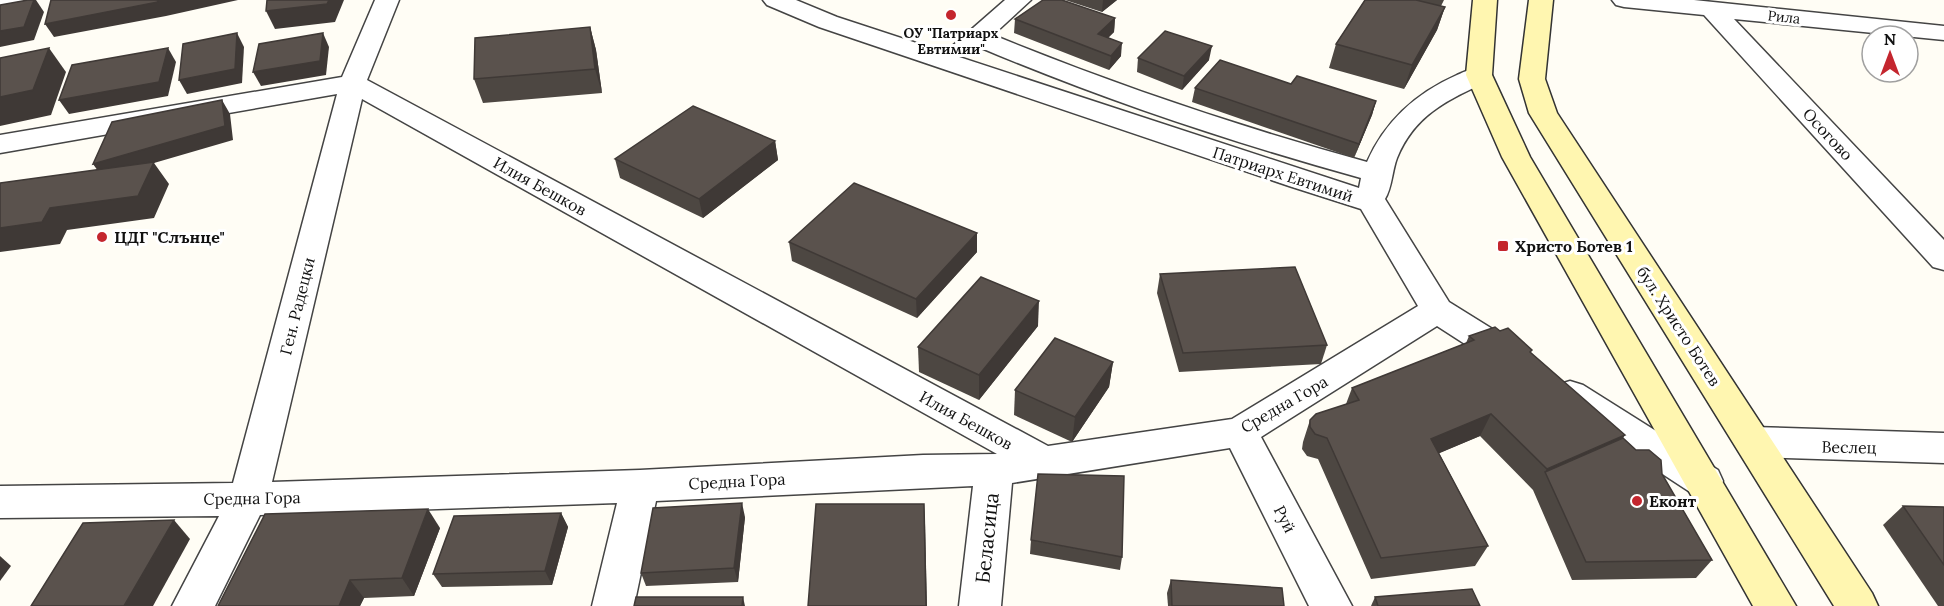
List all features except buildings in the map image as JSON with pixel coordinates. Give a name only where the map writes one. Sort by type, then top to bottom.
[{"type":"main road","points":[[1485,0],[1479,75],[1516,157],[1775,606]]},
{"type":"main road","name":"бул. Христо Ботев","points":[[1541,0],[1532,79],[1543,112],[1857,606]]},
{"type":"street","points":[[0,4],[22,0]]},
{"type":"street","name":"Ген. Радецки","points":[[193,606],[248,499],[352,82],[387,0]]},
{"type":"street","name":"Патриарх Евтимий","points":[[775,0],[828,22],[1299,180],[1374,188]]},
{"type":"street","points":[[946,62],[1019,0]]},
{"type":"street","name":"Рила","points":[[1624,0],[1944,33]]},
{"type":"street","name":"Осогово","points":[[1712,10],[1944,259]]},
{"type":"street","name":"Патриарх Евтимий","points":[[977,37],[1056,72],[1162,109],[1316,157],[1374,188],[1437,310],[1704,481]]},
{"type":"street","points":[[1374,188],[1392,138],[1434,97],[1479,75]]},
{"type":"street","points":[[0,144],[352,82]]},
{"type":"street","name":"Илия Бешков","points":[[352,82],[1042,461]]},
{"type":"street","name":"Средна Гора","points":[[0,502],[248,499],[640,486],[923,471],[994,470],[1240,432],[1437,310]]},
{"type":"street","name":"Руй","points":[[1240,432],[1331,606]]},
{"type":"street","name":"Веслец","points":[[1753,442],[1944,448]]},
{"type":"street","name":"Беласица","points":[[980,606],[994,470]]},
{"type":"street","points":[[614,606],[640,486]]},
{"type":"place","name":"ОУ \"Патриарх Евтимии\"","points":[[951,15]]},
{"type":"place","name":"ЦДГ \"Слънце\"","points":[[102,237]]},
{"type":"place","name":"Христо Ботев 1","points":[[1503,246]]},
{"type":"place","name":"Еконт","points":[[1637,501]]}]
